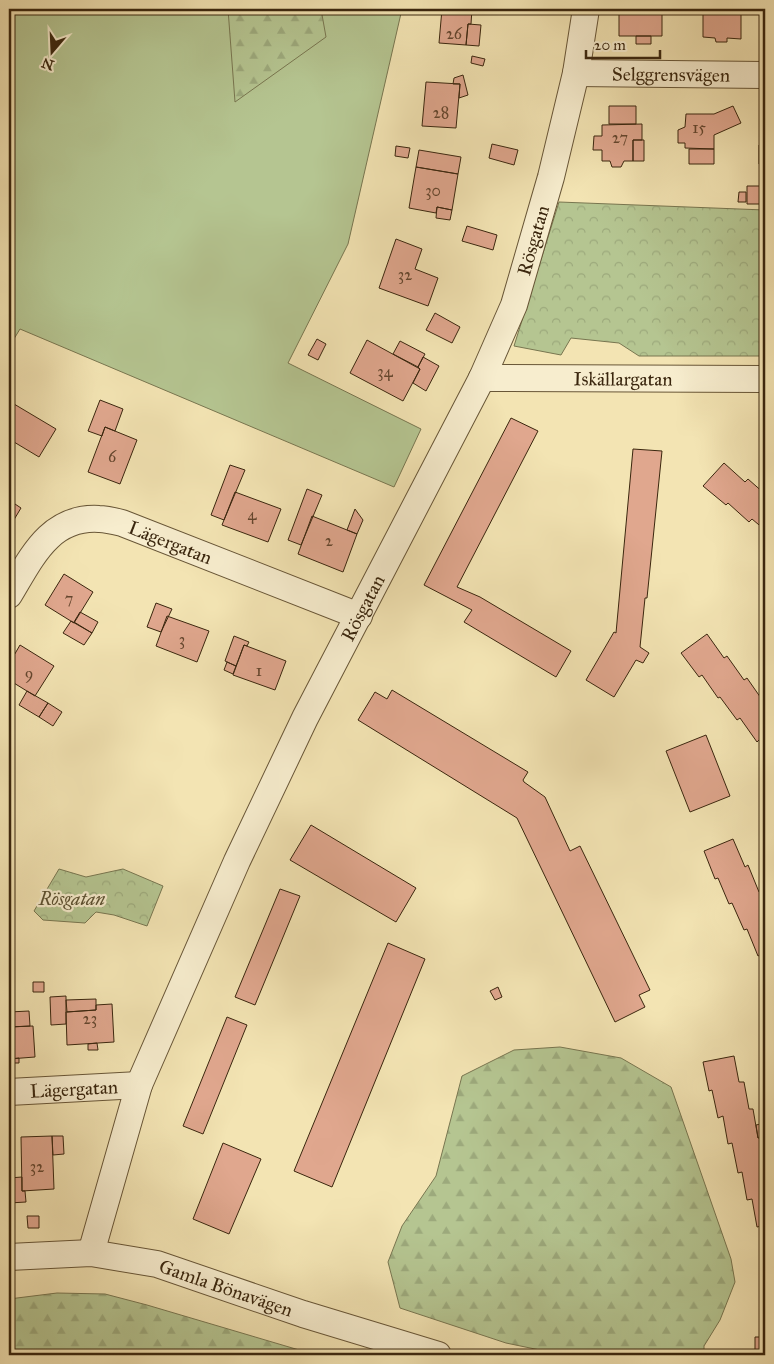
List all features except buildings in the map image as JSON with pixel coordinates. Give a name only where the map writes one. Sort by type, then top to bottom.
[{"type":"street","name":"Rösgatan","points":[[91,1253],[139,1086],[202,940],[273,782],[482,378],[514,306],[551,177],[576,73],[586,9]]},
{"type":"street","name":"Selggrensvägen","points":[[576,73],[765,75]]},
{"type":"street","name":"Iskällargatan","points":[[482,378],[765,379]]},
{"type":"street","name":"Lägergatan","points":[[9,595],[34,553],[48,536],[63,526],[79,520],[99,519],[122,523],[359,616]]},
{"type":"street","name":"Lägergatan","points":[[9,1092],[139,1086]]},
{"type":"street","name":"Gamla Bönavägen","points":[[9,1257],[91,1253],[157,1264],[304,1314],[438,1355]]},
{"type":"green space","points":[[9,9],[402,9],[348,244],[288,363],[421,429],[394,487],[20,329],[9,347]]},
{"type":"green space","points":[[228,9],[321,9],[326,37],[235,102]]},
{"type":"green space","points":[[559,202],[765,210],[765,356],[639,356],[619,343],[571,338],[561,355],[514,346]]},
{"type":"green space","name":"Rösgatan","points":[[59,869],[86,877],[123,869],[163,886],[147,926],[114,915],[96,912],[85,923],[43,920],[34,911]]},
{"type":"green space","points":[[560,1047],[621,1058],[671,1087],[731,1259],[735,1282],[720,1320],[704,1346],[704,1355],[564,1355],[506,1343],[400,1308],[388,1262],[402,1226],[436,1176],[462,1076],[514,1050]]},
{"type":"green space","points":[[57,1293],[105,1294],[316,1355],[9,1355],[9,1299]]}]
